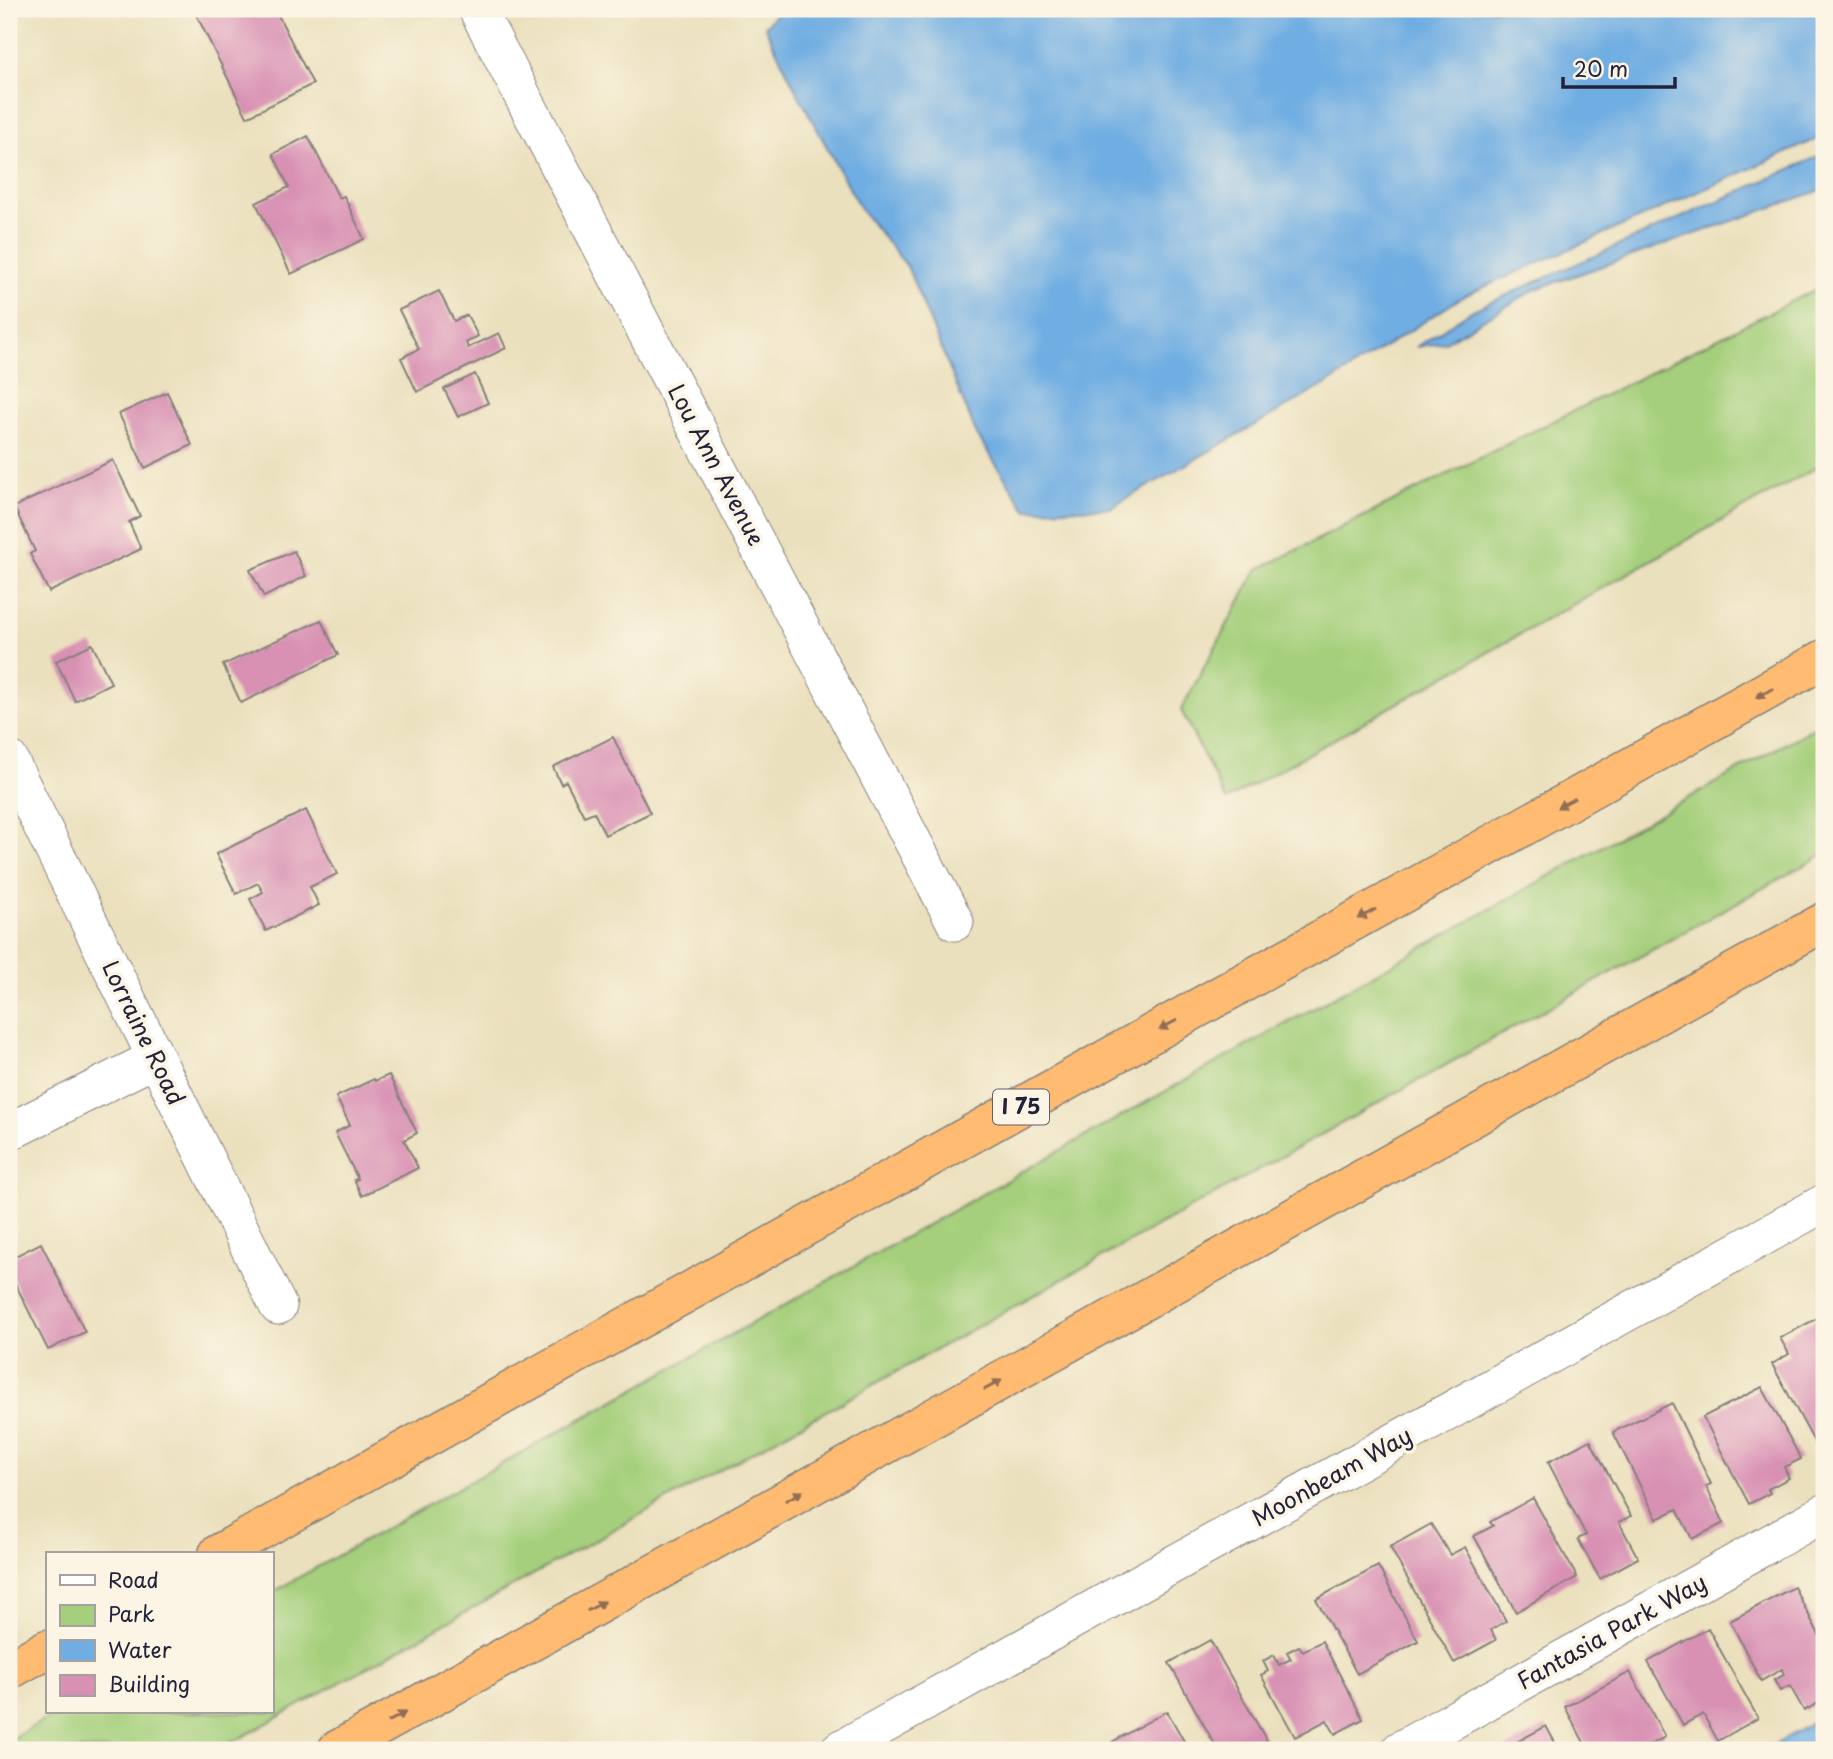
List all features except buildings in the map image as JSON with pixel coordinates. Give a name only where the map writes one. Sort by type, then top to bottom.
[{"type":"highway","name":"I 75","points":[[222,1552],[1824,659]]},
{"type":"highway","points":[[337,1750],[1824,922]]},
{"type":"highway","points":[[9,1671],[46,1650]]},
{"type":"street","name":"Lou Ann Avenue","points":[[477,9],[955,922]]},
{"type":"street","name":"Lorraine Road","points":[[9,759],[278,1306]]},
{"type":"street","points":[[9,1132],[156,1058]]},
{"type":"street","name":"Moonbeam Way","points":[[839,1750],[1824,1203]]},
{"type":"street","name":"Fantasia Park Way","points":[[1400,1750],[1824,1513]]},
{"type":"green space","points":[[1824,285],[1824,463],[1226,800],[1181,710],[1257,570]]},
{"type":"green space","points":[[1824,722],[1824,854],[219,1750],[9,1750],[9,1740],[55,1714],[273,1714],[273,1592]]},
{"type":"water","points":[[780,9],[1824,9],[1824,136],[1464,296],[1335,379],[1110,508],[1026,510],[977,435],[907,266],[861,210],[765,27]]},
{"type":"water","points":[[1824,154],[1822,190],[1536,289],[1445,342],[1416,347],[1473,310]]},
{"type":"water","points":[[1824,1716],[1824,1750],[1766,1750]]}]
